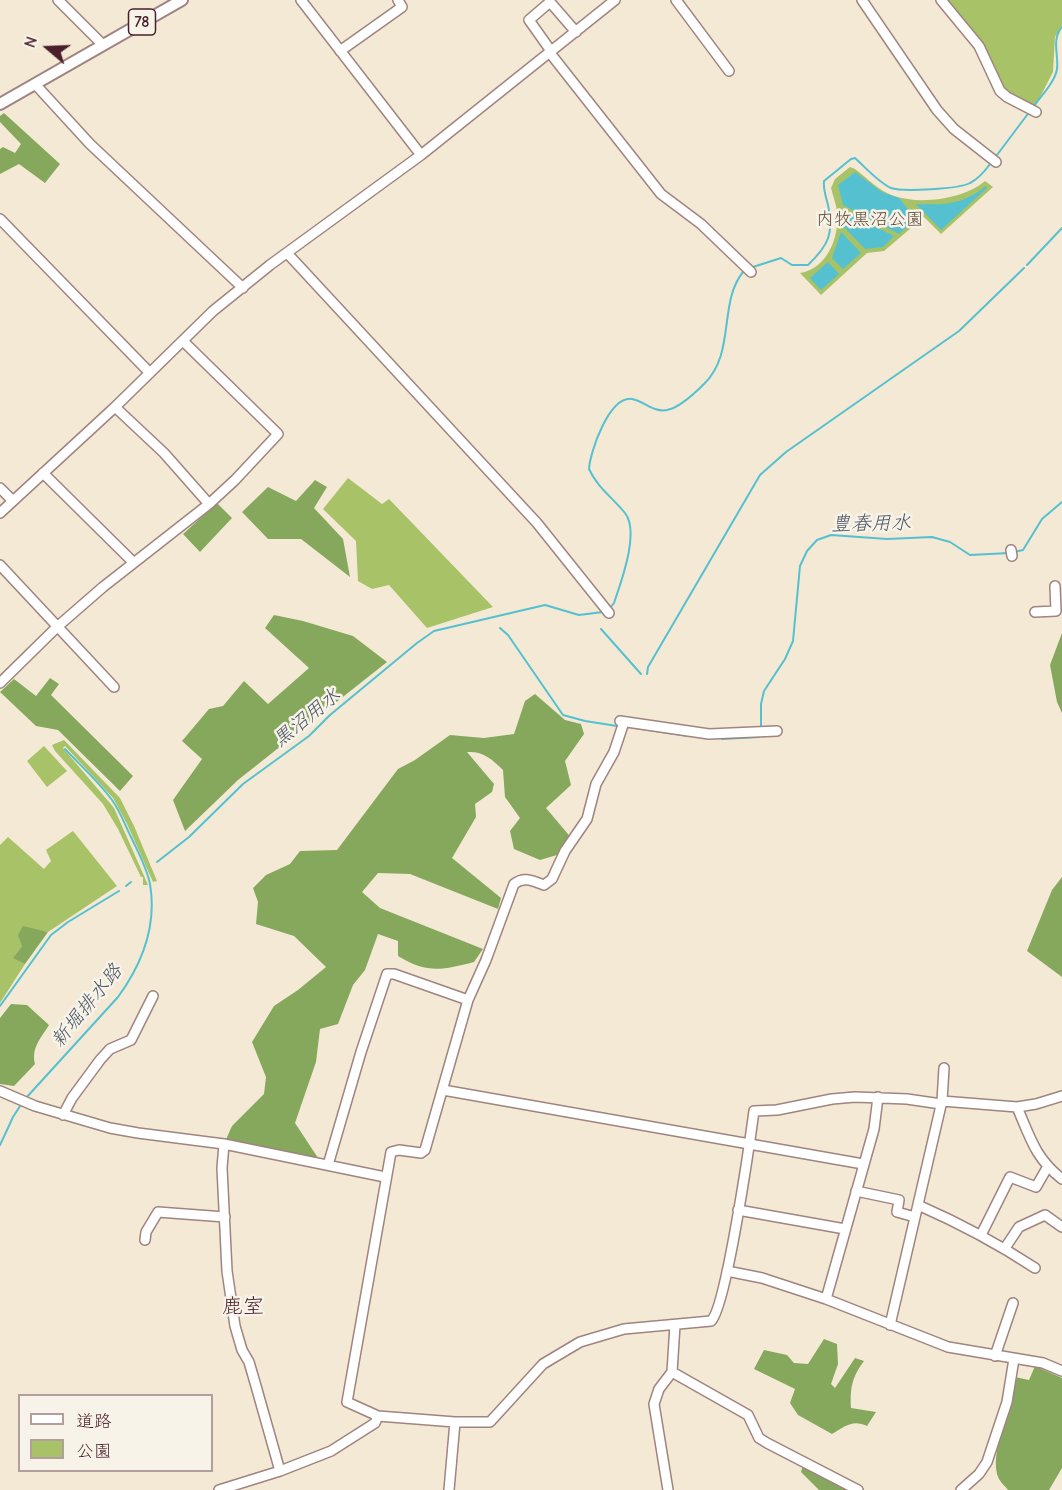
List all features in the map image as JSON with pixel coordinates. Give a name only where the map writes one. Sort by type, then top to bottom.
[{"type":"main road","name":"78","points":[[0,104],[182,0]]},
{"type":"street","points":[[58,0],[102,44]]},
{"type":"street","points":[[302,0],[421,155]]},
{"type":"street","points":[[340,51],[402,7],[398,0]]},
{"type":"street","points":[[0,513],[115,407],[213,312],[287,253],[421,155],[615,0]]},
{"type":"street","points":[[676,0],[729,72]]},
{"type":"street","points":[[862,0],[937,110],[954,129],[996,162]]},
{"type":"street","points":[[942,0],[979,46],[1000,91],[1007,98],[1036,112]]},
{"type":"street","points":[[576,32],[550,2],[529,20],[550,52],[661,194],[701,224],[751,272]]},
{"type":"street","points":[[35,84],[90,144],[243,288]]},
{"type":"street","points":[[0,219],[150,373]]},
{"type":"street","points":[[287,253],[537,523],[609,613]]},
{"type":"street","points":[[0,683],[57,627],[133,562],[209,504],[278,434],[183,341]]},
{"type":"street","points":[[115,407],[164,453],[209,504]]},
{"type":"street","points":[[44,473],[133,562]]},
{"type":"street","points":[[0,488],[13,501]]},
{"type":"street","points":[[0,565],[114,687]]},
{"type":"street","points":[[1035,612],[1056,611],[1055,586]]},
{"type":"street","points":[[777,731],[709,734],[621,721],[614,752],[596,784],[587,819],[565,851],[552,879],[544,885],[525,879],[519,879],[514,884],[486,960],[468,1000],[425,1150],[421,1153],[399,1150],[391,1152],[347,1402],[378,1416],[484,1422],[494,1419],[543,1365],[580,1342],[624,1329],[711,1321],[715,1318],[727,1271],[754,1111],[777,1110],[832,1099],[878,1097],[1017,1107],[1062,1096]]},
{"type":"street","points":[[328,1165],[361,1052],[387,974],[393,974],[468,1000]]},
{"type":"street","points":[[63,1115],[72,1098],[100,1060],[110,1049],[131,1040],[153,996]]},
{"type":"street","points":[[890,1325],[942,1102],[944,1068]]},
{"type":"street","points":[[443,1090],[863,1164]]},
{"type":"street","points":[[0,1091],[63,1115],[138,1133],[197,1139],[386,1177]]},
{"type":"street","points":[[826,1299],[874,1129],[878,1097]]},
{"type":"street","points":[[1017,1107],[1034,1147],[1047,1168],[1062,1179]]},
{"type":"street","points":[[224,1144],[222,1168],[227,1271],[235,1326],[242,1350],[249,1362],[280,1471]]},
{"type":"street","points":[[981,1235],[1010,1177],[1036,1187],[1047,1168]]},
{"type":"street","points":[[856,1191],[899,1200],[897,1212],[915,1217]]},
{"type":"street","points":[[918,1205],[958,1222],[1035,1268]]},
{"type":"street","points":[[738,1210],[845,1229]]},
{"type":"street","points":[[145,1240],[146,1232],[158,1212],[225,1217]]},
{"type":"street","points":[[1005,1248],[1019,1227],[1045,1215],[1062,1227]]},
{"type":"street","points":[[727,1271],[762,1278],[826,1299],[948,1347],[1052,1366],[1062,1371]]},
{"type":"street","points":[[995,1356],[1013,1303]]},
{"type":"street","points":[[668,1490],[654,1404],[659,1389],[672,1372],[675,1325]]},
{"type":"street","points":[[961,1490],[979,1474],[987,1462],[1007,1402],[1014,1359]]},
{"type":"street","points":[[1052,1366],[1062,1364]]},
{"type":"street","points":[[672,1372],[748,1416],[759,1438],[858,1490]]},
{"type":"street","points":[[219,1490],[280,1471],[335,1449],[375,1423],[378,1416]]},
{"type":"street","points":[[450,1490],[455,1422]]},
{"type":"green space","points":[[944,0],[1062,0],[1062,25],[1055,37],[1053,72],[1035,107],[1010,97],[979,42]]},
{"type":"green space","points":[[4,113],[60,164],[45,183],[19,164],[0,174],[0,149],[3,147],[15,153],[21,144],[0,122],[0,116]]},
{"type":"green space","name":"内牧黒沼公園","points":[[850,167],[883,191],[905,199],[942,199],[966,192],[985,181],[993,187],[941,234],[924,217],[884,251],[867,253],[821,295],[800,273],[818,265],[830,250],[837,221],[837,208],[831,188],[835,179]]},
{"type":"green space","points":[[348,478],[382,504],[389,499],[493,607],[427,628],[389,585],[372,589],[358,581],[356,541],[323,509]]},
{"type":"green space","points":[[315,480],[327,487],[314,508],[343,539],[350,577],[301,539],[268,539],[242,512],[268,487],[296,501]]},
{"type":"green space","points":[[217,503],[232,518],[200,552],[183,534]]},
{"type":"green space","points":[[274,615],[353,636],[387,662],[238,780],[185,831],[173,800],[202,759],[182,741],[209,709],[223,706],[244,681],[268,704],[309,668],[265,628]]},
{"type":"green space","points":[[1062,633],[1062,713],[1057,702],[1050,665]]},
{"type":"green space","points":[[50,678],[59,684],[51,695],[133,776],[120,791],[58,730],[36,726],[0,692],[14,679],[36,696]]},
{"type":"green space","points":[[535,694],[565,720],[581,724],[584,734],[565,761],[571,785],[546,808],[573,840],[557,855],[540,860],[514,849],[510,831],[520,818],[505,797],[503,770],[487,756],[467,752],[494,784],[492,792],[475,804],[476,817],[452,858],[501,898],[498,909],[410,874],[378,873],[362,892],[380,908],[483,949],[474,962],[453,967],[427,968],[398,956],[398,941],[378,934],[365,970],[353,985],[338,1024],[320,1029],[316,1062],[295,1123],[322,1164],[224,1144],[232,1126],[264,1094],[266,1077],[252,1042],[274,1006],[326,967],[294,936],[256,924],[258,902],[253,888],[266,875],[290,864],[300,851],[337,850],[398,769],[450,735],[484,738],[514,734],[525,701]]},
{"type":"green space","points":[[64,740],[120,798],[157,881],[153,882],[113,798],[65,746],[63,748],[114,808],[148,885],[143,885],[143,877],[103,804],[55,751],[52,745]]},
{"type":"green space","points":[[44,746],[67,771],[47,787],[27,761]]},
{"type":"green space","points":[[73,831],[117,886],[48,932],[23,927],[22,946],[14,957],[25,964],[0,1003],[0,845],[8,837],[44,869],[51,861],[46,850]]},
{"type":"green space","points":[[1062,877],[1062,977],[1027,951],[1052,890]]},
{"type":"green space","points":[[23,926],[48,932],[25,964],[13,958],[22,946],[18,935]]},
{"type":"green space","points":[[11,1004],[27,1005],[49,1025],[34,1053],[35,1064],[14,1086],[0,1084],[0,1018]]},
{"type":"green space","points":[[824,1339],[837,1344],[838,1364],[831,1384],[835,1388],[855,1358],[864,1361],[853,1383],[851,1408],[876,1412],[867,1426],[853,1423],[832,1434],[798,1415],[790,1403],[795,1389],[754,1369],[764,1350],[787,1355],[794,1363],[808,1364]]},
{"type":"green space","points":[[1035,1366],[1062,1378],[1062,1468],[1049,1490],[1008,1490],[999,1479],[996,1469],[999,1443],[1015,1377],[1029,1380]]},
{"type":"green space","points":[[803,1465],[851,1490],[819,1490],[801,1472]]},
{"type":"water","points":[[855,172],[882,192],[899,198],[916,219],[899,234],[843,205],[838,185]]},
{"type":"water","points":[[986,186],[987,188],[941,230],[916,204],[961,200]]},
{"type":"water","points":[[840,209],[894,236],[883,247],[865,249],[843,226]]},
{"type":"water","points":[[841,232],[861,253],[843,269],[832,258]]},
{"type":"water","points":[[828,262],[839,274],[821,290],[810,278]]},
{"type":"waterway","points":[[1034,106],[1056,74],[1056,42],[1062,27]]},
{"type":"waterway","points":[[997,155],[1030,111]]},
{"type":"waterway","points":[[753,267],[781,258],[792,265],[808,265],[815,258],[825,245],[830,231],[830,215],[824,181],[851,159],[855,158],[877,179],[891,188],[907,190],[964,185],[976,179],[990,164]]},
{"type":"waterway","points":[[1027,265],[1062,228]]},
{"type":"waterway","points":[[647,674],[648,667],[760,475],[786,452],[959,331],[1024,268]]},
{"type":"waterway","points":[[610,608],[614,603],[625,570],[631,532],[625,513],[601,487],[589,469],[597,439],[609,415],[624,400],[632,399],[658,410],[667,410],[682,403],[704,384],[714,372],[720,358],[731,298],[735,284],[743,272]]},
{"type":"waterway","name":"豊春用水","points":[[1014,552],[1023,550],[1042,519],[1062,502]]},
{"type":"waterway","name":"豊春用水","points":[[761,728],[761,704],[764,691],[785,659],[793,641],[800,566],[807,551],[817,540],[831,535],[887,539],[932,537],[950,542],[970,555],[1009,553]]},
{"type":"waterway","name":"黒沼用水","points":[[157,862],[189,837],[243,784],[309,736],[330,715],[434,631],[545,605],[579,615],[603,612]]},
{"type":"waterway","name":"豊春用水","points":[[500,628],[508,635],[563,715],[617,726]]},
{"type":"waterway","points":[[601,629],[641,674]]},
{"type":"waterway","name":"豊春用水","points":[[629,727],[688,736]]},
{"type":"waterway","name":"豊春用水","points":[[722,739],[759,737]]},
{"type":"waterway","name":"新堀排水路","points":[[26,1098],[118,997],[127,984],[141,958],[151,914],[152,899],[147,872],[120,813],[101,787],[65,749]]},
{"type":"waterway","name":"黒沼用水","points":[[126,886],[131,882]]},
{"type":"waterway","name":"黒沼用水","points":[[0,1006],[51,935],[119,891]]},
{"type":"waterway","name":"新堀排水路","points":[[0,1145],[22,1103]]},
{"type":"district","name":"鹿室","points":[[243,1307]]}]
